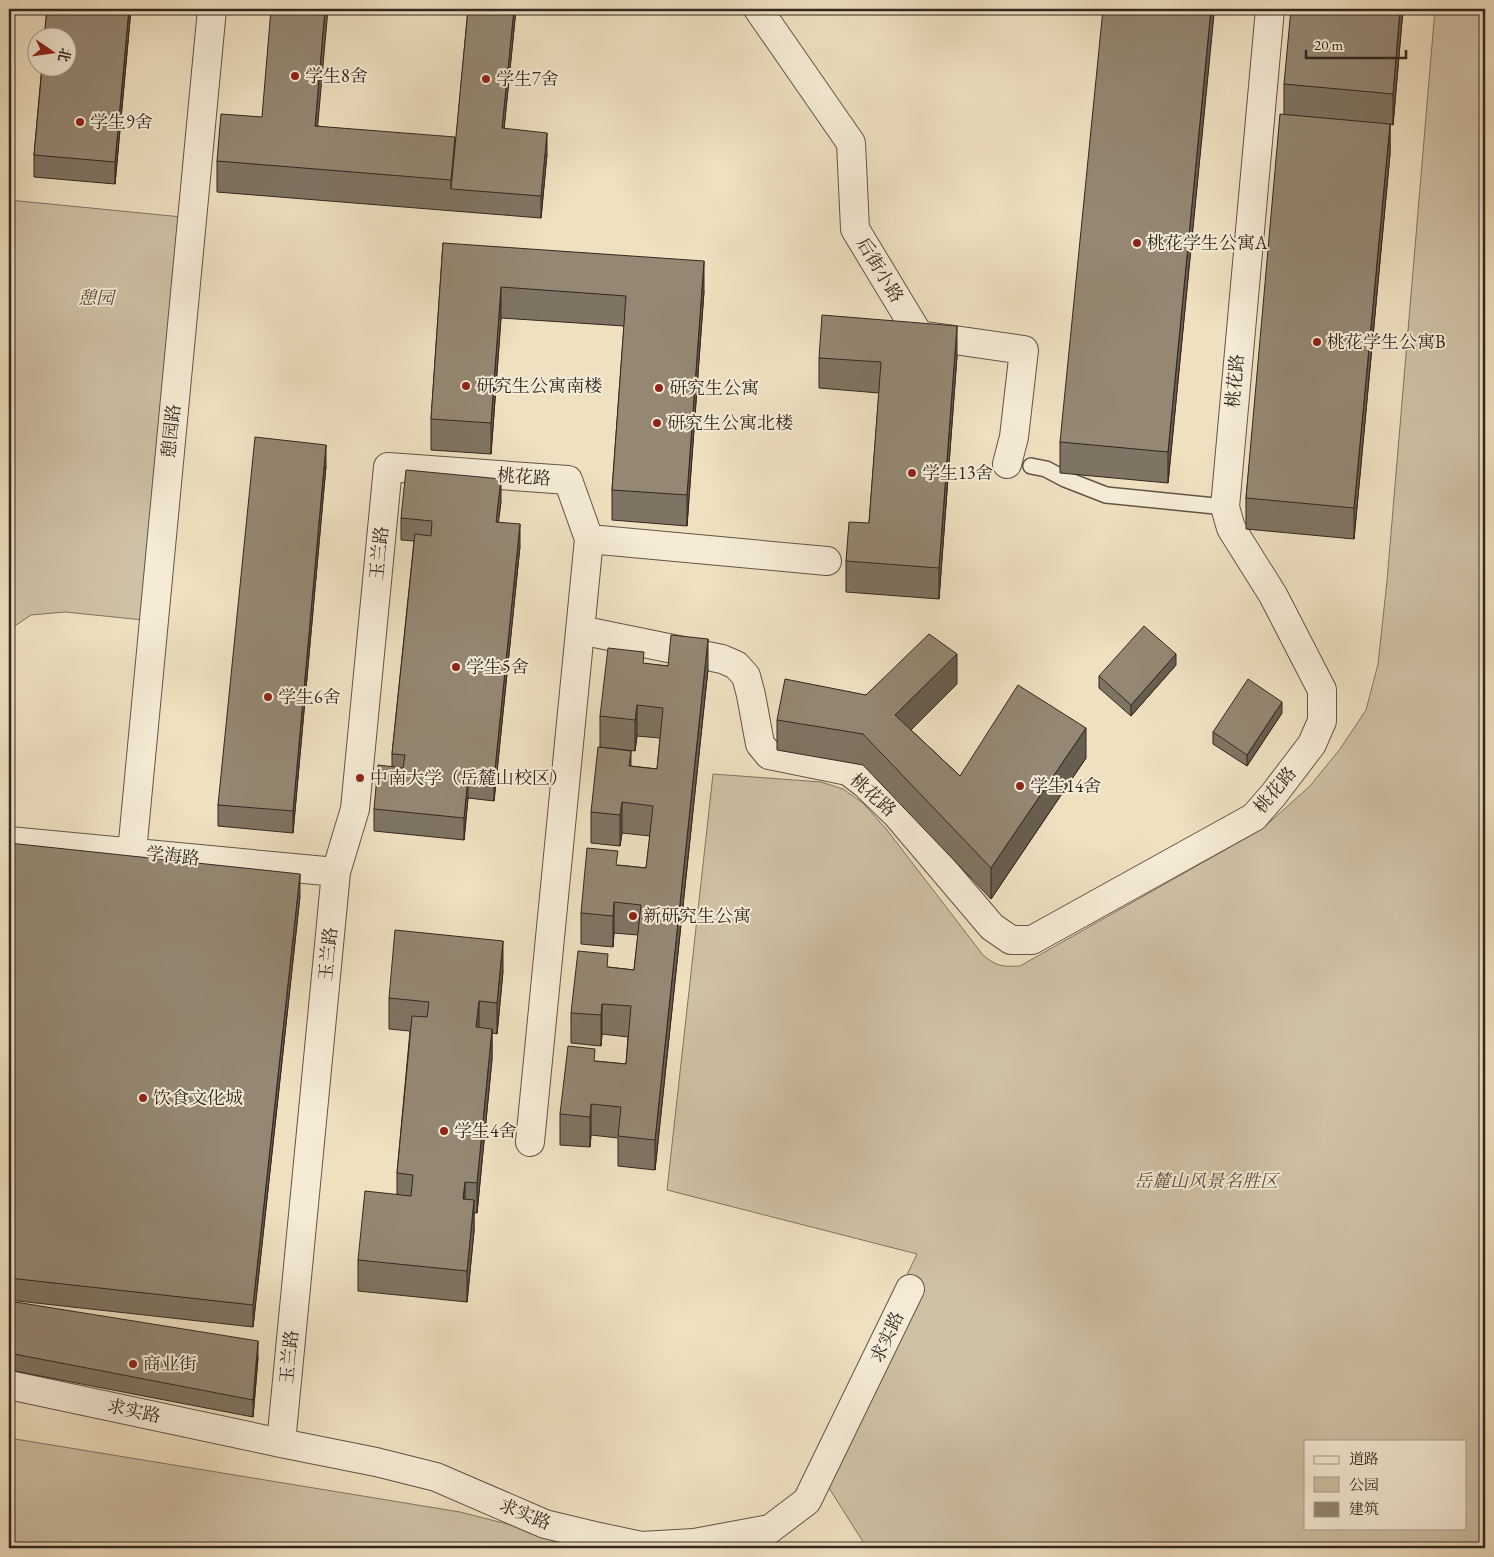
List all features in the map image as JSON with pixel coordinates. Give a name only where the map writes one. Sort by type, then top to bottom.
[{"type":"street","name":"憩园路","points":[[132,852],[212,9]]},
{"type":"street","name":"后街小路","points":[[758,9],[852,143],[856,229],[919,335],[1024,350],[1015,430],[1019,465]]},
{"type":"street","name":"桃花路","points":[[580,630],[722,659],[736,665],[746,676],[760,744],[769,755],[848,771],[865,784],[897,815],[992,927],[1011,940],[1032,940],[1254,816],[1274,794],[1312,744],[1322,720],[1322,690],[1273,595],[1231,528],[1224,507],[1270,9]]},
{"type":"street","name":"桃花路","points":[[388,467],[568,480],[589,539]]},
{"type":"street","name":"玉兰路","points":[[281,1443],[336,872],[354,808],[388,467]]},
{"type":"street","points":[[530,1142],[589,539],[827,560]]},
{"type":"street","name":"学海路","points":[[9,841],[336,872]]},
{"type":"street","name":"求实路","points":[[9,1385],[376,1462],[436,1478],[545,1524],[642,1546],[694,1543],[770,1529],[807,1501],[910,1289]]},
{"type":"lane","points":[[1019,465],[1046,469],[1065,479],[1106,495],[1224,507]]},
{"type":"green space","name":"岳麓山风景名胜区","points":[[1435,9],[1485,9],[1485,1548],[867,1548],[815,1466],[917,1254],[667,1190],[713,774],[821,782],[843,789],[863,803],[887,830],[983,955],[1000,965],[1020,966],[1262,829],[1310,786],[1340,749],[1366,710],[1378,664],[1387,581]]},
{"type":"green space","name":"憩园","points":[[9,200],[192,218],[153,621],[65,612],[31,615],[9,630]]},
{"type":"green space","points":[[9,1438],[460,1512],[527,1529],[572,1548],[9,1548]]},
{"type":"building","name":"学生9舍","points":[[47,9],[129,9],[115,162],[34,155],[41,78],[78,78],[78,28],[45,28]]},
{"type":"building","points":[[271,9],[325,9],[315,126],[455,137],[451,180],[217,161],[221,114],[262,117]]},
{"type":"building","name":"学生7舍","points":[[468,9],[514,9],[502,128],[547,133],[541,196],[451,189]]},
{"type":"building","name":"桃花学生公寓A","points":[[1103,9],[1211,9],[1168,452],[1060,442]]},
{"type":"building","points":[[1291,9],[1400,9],[1393,94],[1284,84]]},
{"type":"building","name":"桃花学生公寓B","points":[[1280,114],[1390,124],[1354,508],[1246,498]]},
{"type":"building","name":"研究生公寓","points":[[443,243],[704,261],[687,495],[612,490],[626,296],[501,287],[491,423],[431,419]]},
{"type":"building","name":"学生13舍","points":[[822,315],[957,326],[939,568],[846,561],[849,522],[869,523],[881,362],[819,358]]},
{"type":"building","name":"学生6舍","points":[[255,437],[326,445],[293,811],[218,805]]},
{"type":"building","name":"学生5舍","points":[[406,470],[501,479],[496,522],[520,524],[494,779],[468,777],[464,818],[374,809],[378,765],[403,768],[405,755],[392,754],[415,534],[431,536],[432,521],[401,518]]},
{"type":"building","points":[[1144,626],[1176,654],[1131,705],[1099,676]]},
{"type":"building","points":[[929,634],[957,654],[895,715],[960,776],[1018,685],[1086,728],[991,868],[863,734],[777,720],[785,679],[866,695]]},
{"type":"building","name":"新研究生公寓","points":[[671,635],[708,639],[655,1140],[618,1136],[621,1107],[591,1104],[590,1117],[560,1114],[568,1046],[595,1049],[594,1061],[626,1064],[631,1006],[602,1004],[601,1015],[571,1013],[578,951],[608,954],[607,967],[634,970],[641,905],[614,902],[613,916],[581,913],[587,848],[618,851],[616,865],[646,868],[653,806],[622,802],[620,815],[591,812],[598,747],[631,751],[629,766],[657,769],[663,708],[637,705],[635,720],[600,716],[608,648],[644,652],[643,663],[668,666]]},
{"type":"building","points":[[1248,679],[1282,702],[1247,755],[1213,732]]},
{"type":"building","name":"饮食文化城","points":[[9,843],[300,874],[253,1305],[9,1278]]},
{"type":"building","name":"学生4舍","points":[[395,930],[503,941],[497,1003],[479,1001],[476,1027],[492,1029],[477,1183],[465,1182],[463,1199],[474,1200],[467,1271],[358,1260],[365,1191],[411,1196],[413,1175],[397,1173],[412,1016],[427,1017],[429,1002],[389,998]]},
{"type":"building","name":"商业街","points":[[9,1301],[258,1341],[253,1400],[9,1353]]},
{"type":"place","name":"学生8舍","points":[[295,76]]},
{"type":"place","name":"学生7舍","points":[[486,79]]},
{"type":"place","name":"学生9舍","points":[[80,122]]},
{"type":"place","name":"桃花学生公寓A","points":[[1137,243]]},
{"type":"place","name":"桃花学生公寓B","points":[[1317,342]]},
{"type":"place","name":"研究生公寓南楼","points":[[466,386]]},
{"type":"place","name":"研究生公寓","points":[[659,388]]},
{"type":"place","name":"研究生公寓北楼","points":[[657,423]]},
{"type":"place","name":"学生13舍","points":[[912,473]]},
{"type":"place","name":"学生5舍","points":[[456,667]]},
{"type":"place","name":"学生6舍","points":[[268,697]]},
{"type":"place","name":"中南大学（岳麓山校区）","points":[[360,778]]},
{"type":"place","name":"学生14舍","points":[[1020,786]]},
{"type":"place","name":"新研究生公寓","points":[[633,916]]},
{"type":"place","name":"饮食文化城","points":[[143,1098]]},
{"type":"place","name":"学生4舍","points":[[444,1131]]},
{"type":"place","name":"商业街","points":[[133,1364]]}]
